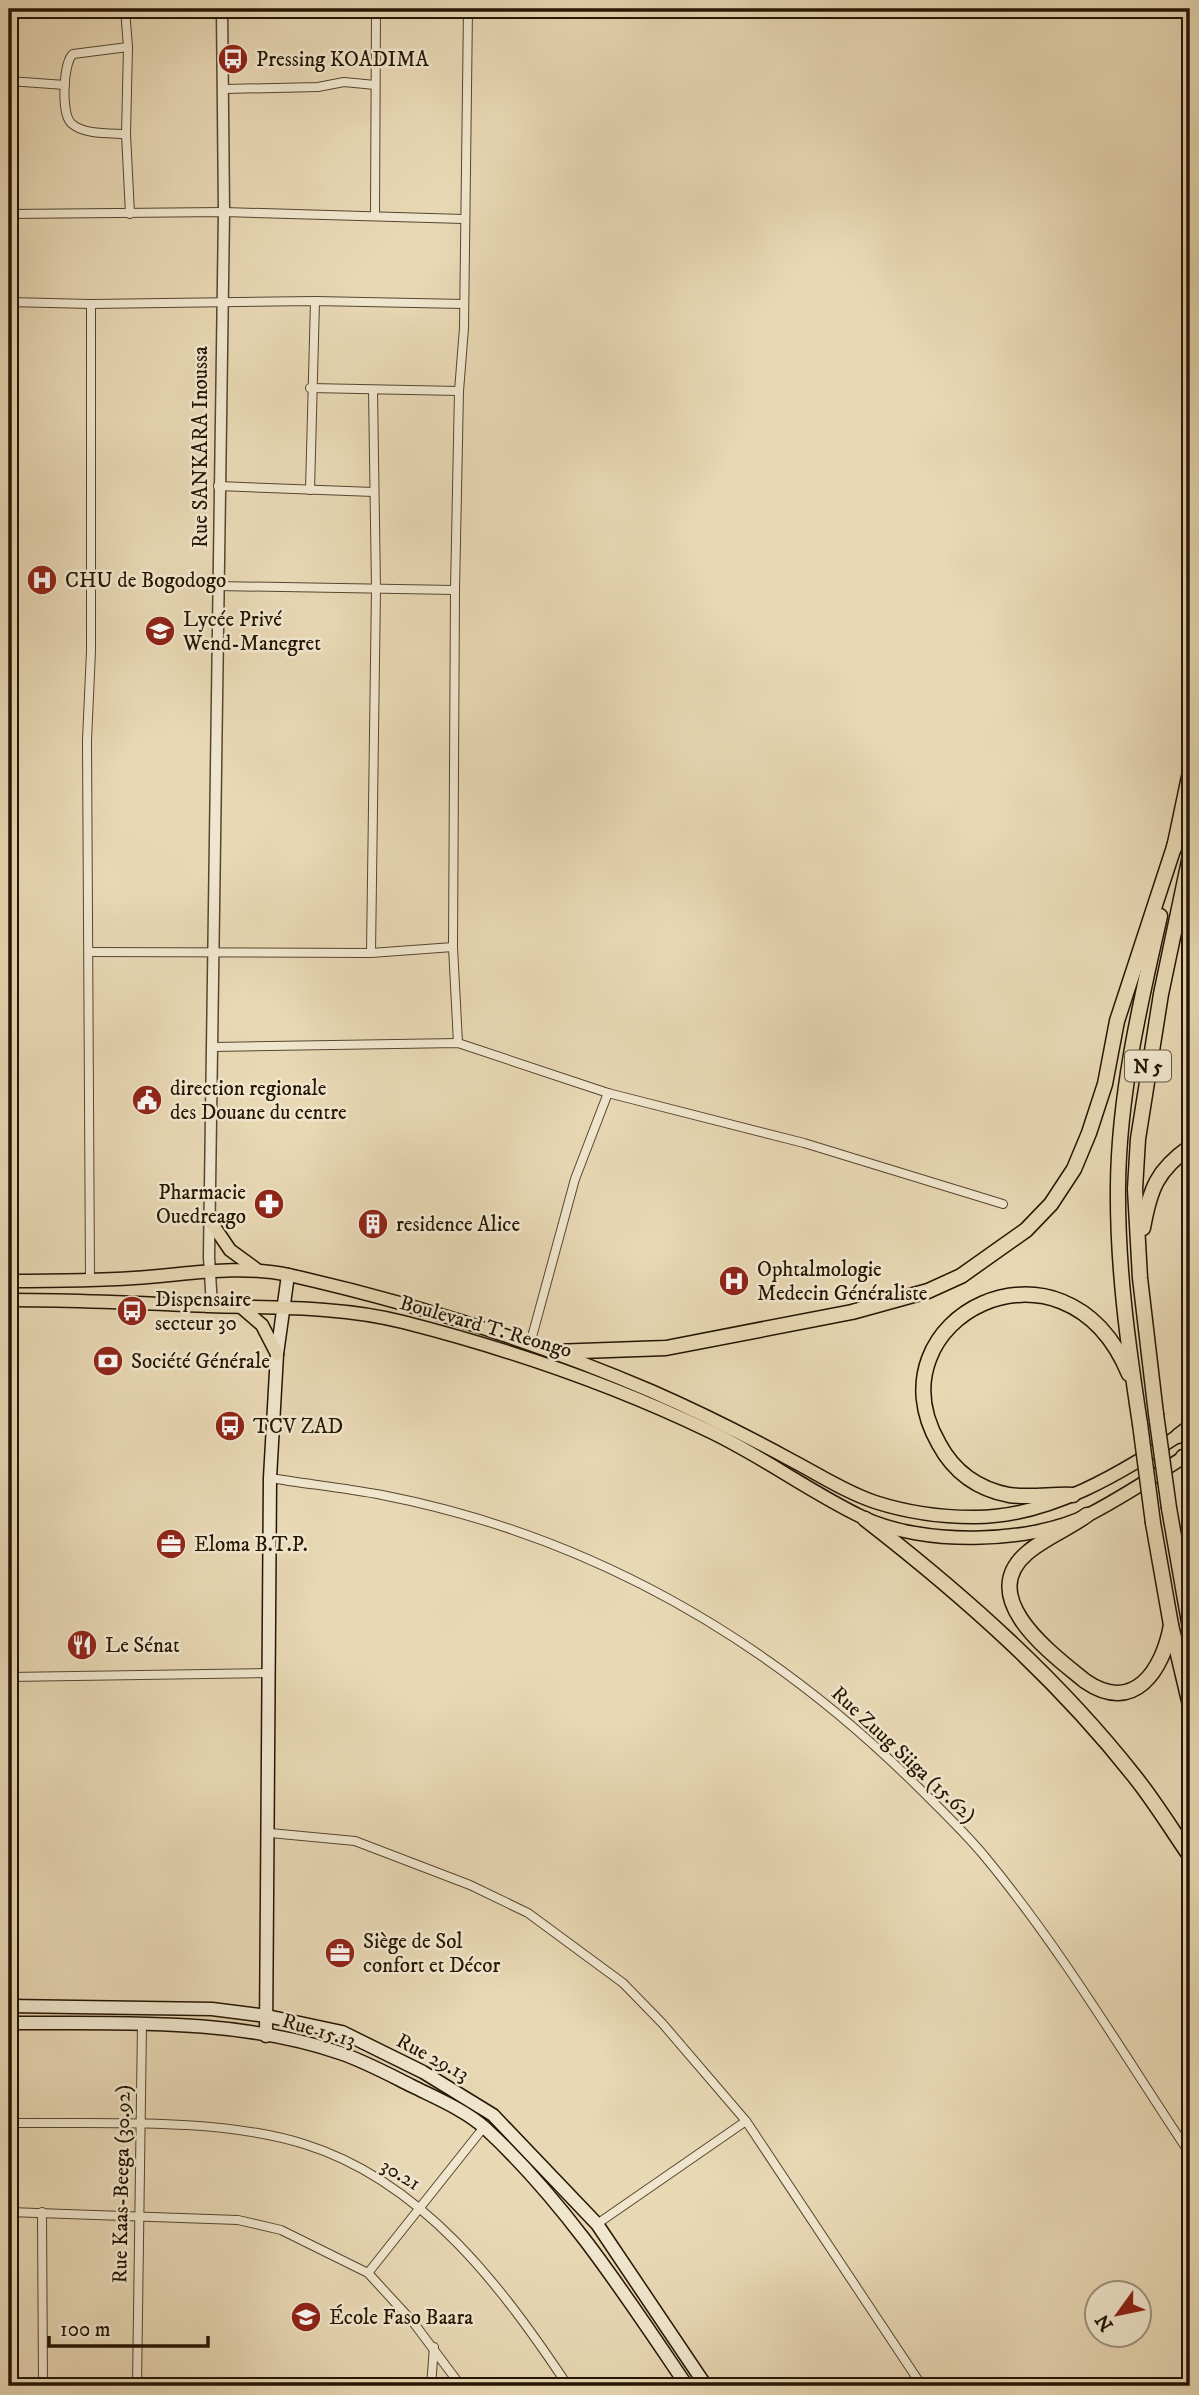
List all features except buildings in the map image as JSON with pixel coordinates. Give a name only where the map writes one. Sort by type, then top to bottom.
[{"type":"highway","name":"N 5","points":[[1190,772],[1133,1044],[1119,1171],[1122,1294],[1134,1387],[1153,1523],[1171,1625],[1190,1705]]},
{"type":"highway","points":[[553,1352],[666,1348],[852,1312],[928,1291],[961,1276],[1026,1230],[1051,1204],[1074,1169],[1089,1133],[1105,1084],[1117,1021],[1176,841]]},
{"type":"highway","name":"N 5","points":[[1189,1622],[1156,1414],[1140,1278],[1135,1189],[1143,1093],[1190,856]]},
{"type":"highway","points":[[1140,1278],[1140,1240],[1148,1202],[1157,1178],[1171,1160],[1190,1147]]},
{"type":"highway","points":[[1073,1494],[1012,1495],[991,1490],[972,1482],[947,1460],[932,1432],[925,1404],[930,1357],[938,1341],[961,1314],[991,1299],[1020,1293],[1055,1298],[1086,1315],[1108,1336],[1134,1387]]},
{"type":"highway","points":[[1087,1515],[1028,1552],[1015,1568],[1009,1585],[1011,1602],[1022,1622],[1085,1681],[1109,1693],[1124,1694],[1145,1682],[1157,1667],[1164,1654],[1171,1625]]},
{"type":"highway","points":[[865,1519],[927,1567],[1050,1680],[1136,1777],[1190,1856]]},
{"type":"main road","points":[[211,1223],[242,1262],[259,1271]]},
{"type":"main road","name":"Boulevard T. Reongo","points":[[9,1281],[90,1280],[210,1270],[259,1271],[288,1275],[553,1352],[652,1391],[736,1430],[853,1494],[899,1509],[976,1517],[1009,1514],[1073,1494],[1186,1430]]},
{"type":"main road","points":[[266,2036],[270,1833],[270,1478],[277,1354],[288,1275]]},
{"type":"main road","name":"Boulevard T. Reongo","points":[[9,1300],[132,1301],[240,1306],[346,1313],[400,1321],[587,1377],[725,1439],[865,1519],[946,1538],[1007,1536],[1087,1515],[1188,1455]]},
{"type":"main road","points":[[240,1306],[261,1325],[277,1354]]},
{"type":"main road","name":"Rue 29.13","points":[[9,2006],[212,2009],[267,2015],[342,2032],[470,2098],[493,2115],[597,2224],[706,2386]]},
{"type":"main road","name":"Rue 15.13","points":[[9,2023],[142,2024],[266,2036],[340,2053],[429,2095],[484,2127],[576,2227],[687,2386]]},
{"type":"street","points":[[125,9],[128,47],[125,134],[130,214]]},
{"type":"street","name":"Rue SANKARA Inoussa","points":[[212,1306],[210,1270],[218,486],[225,89],[222,9]]},
{"type":"street","points":[[375,215],[376,9]]},
{"type":"street","points":[[458,1042],[453,947],[455,590],[458,391],[464,304],[468,9]]},
{"type":"street","points":[[125,134],[80,128],[72,124],[66,115],[65,85],[68,60],[73,54],[128,47]]},
{"type":"street","points":[[9,81],[65,85]]},
{"type":"street","points":[[225,89],[318,87],[344,82],[375,85]]},
{"type":"street","points":[[9,214],[224,212],[464,219]]},
{"type":"street","points":[[9,302],[91,304],[315,301],[464,304]]},
{"type":"street","points":[[310,490],[310,388],[315,301]]},
{"type":"street","points":[[90,1280],[87,740],[91,651],[91,304]]},
{"type":"street","points":[[310,388],[458,391]]},
{"type":"street","points":[[371,953],[376,588],[373,390]]},
{"type":"street","points":[[218,486],[374,492]]},
{"type":"street","points":[[218,586],[455,590]]},
{"type":"street","points":[[89,952],[371,953],[453,947]]},
{"type":"street","points":[[214,1047],[458,1042],[608,1093],[804,1143],[1003,1204]]},
{"type":"street","points":[[530,1344],[576,1179],[608,1093]]},
{"type":"street","name":"Rue Zuug Siiga (15.62)","points":[[270,1478],[384,1496],[503,1528],[591,1560],[674,1599],[752,1648],[814,1693],[872,1742],[986,1858],[1045,1937],[1190,2154]]},
{"type":"street","points":[[9,1677],[270,1673]]},
{"type":"street","points":[[270,1833],[355,1841],[408,1858],[528,1913],[623,1983],[662,2023],[746,2121],[922,2386]]},
{"type":"street","name":"Rue Kaas-Beega (30.92)","points":[[137,2386],[138,2124],[142,2024]]},
{"type":"street","points":[[597,2224],[746,2121]]},
{"type":"street","name":"30.21","points":[[9,2123],[138,2124],[221,2129],[302,2143],[361,2170],[420,2207],[494,2283],[568,2386]]},
{"type":"street","points":[[368,2273],[484,2127]]},
{"type":"street","points":[[9,2212],[139,2214],[239,2220],[281,2230],[368,2273],[434,2347],[461,2386]]},
{"type":"street","points":[[42,2212],[43,2386]]},
{"type":"street","points":[[431,2386],[434,2347]]},
{"type":"place","name":"Pressing KOADIMA","points":[[233,59]]},
{"type":"place","name":"CHU de Bogodogo","points":[[42,580]]},
{"type":"place","name":"Lycée Privé Wend-Manegret","points":[[160,631]]},
{"type":"place","name":"direction regionale des Douane du centre","points":[[147,1100]]},
{"type":"place","name":"Pharmacie Ouedreago","points":[[269,1204]]},
{"type":"place","name":"residence Alice","points":[[373,1224]]},
{"type":"place","name":"Ophtalmologie Medecin Généraliste","points":[[734,1281]]},
{"type":"place","name":"Dispensaire secteur 30","points":[[132,1311]]},
{"type":"place","name":"Société Générale","points":[[108,1361]]},
{"type":"place","name":"TCV ZAD","points":[[230,1426]]},
{"type":"place","name":"Eloma B.T.P.","points":[[171,1544]]},
{"type":"place","name":"Le Sénat","points":[[82,1645]]},
{"type":"place","name":"Siège de Sol confort et Décor","points":[[340,1953]]},
{"type":"place","name":"École Faso Baara","points":[[306,2317]]}]
